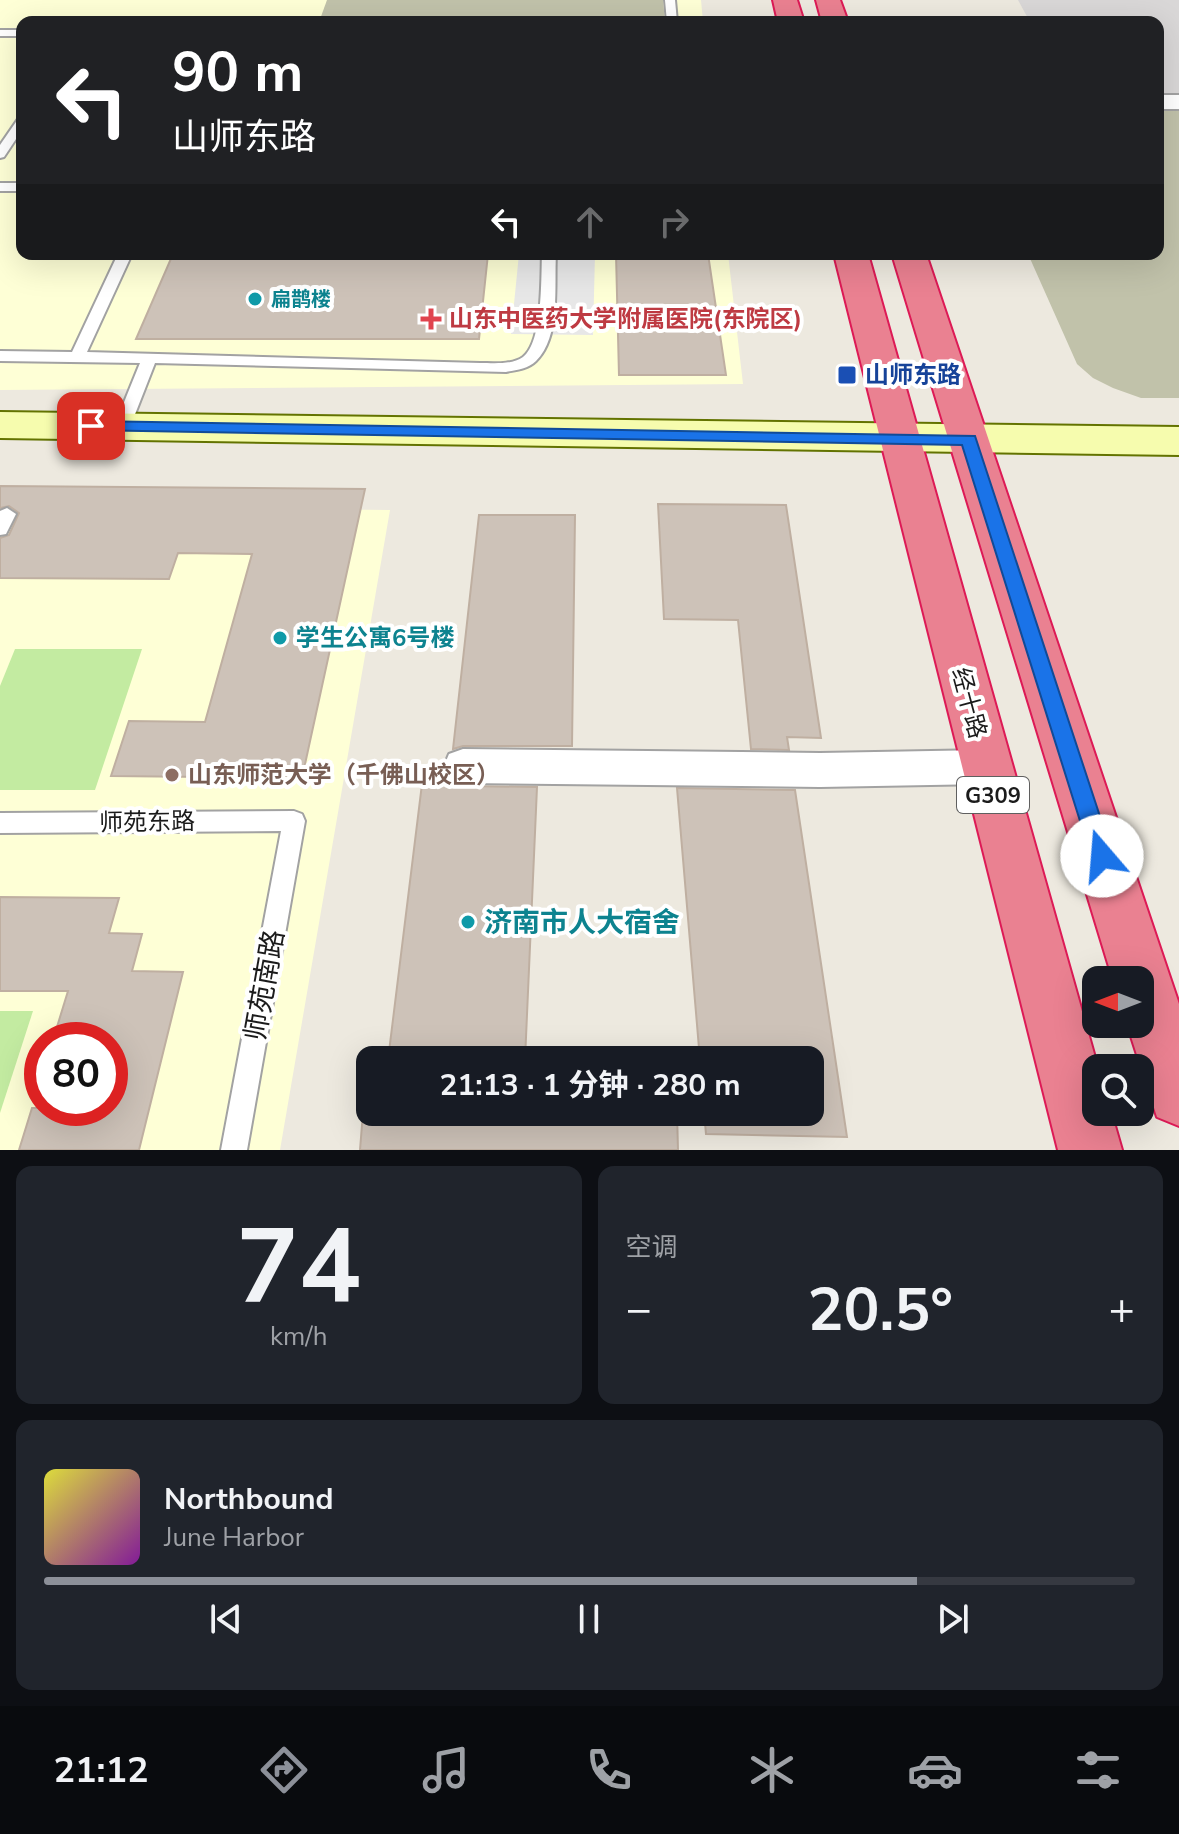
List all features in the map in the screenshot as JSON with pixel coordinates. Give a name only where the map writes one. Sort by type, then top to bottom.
[{"type":"highway","name":"经十路","points":[[853,260],[1090,1150]]},
{"type":"highway","points":[[911,260],[1179,1095]]},
{"type":"main road","points":[[0,425],[1179,441]]},
{"type":"street","points":[[463,766],[820,770],[986,767]]},
{"type":"lane","points":[[0,154],[6,137]]},
{"type":"lane","points":[[77,357],[122,260]]},
{"type":"lane","points":[[0,356],[480,368],[509,366],[529,361],[541,345],[548,260]]},
{"type":"lane","points":[[122,427],[149,358]]},
{"type":"lane","name":"师苑东路","points":[[0,823],[294,821]]},
{"type":"lane","name":"师苑南路","points":[[234,1150],[294,821]]},
{"type":"shaded area","name":"山东中医药大学附属医院(东院区)","points":[[0,0],[701,0],[702,16],[16,16],[16,260],[729,260],[743,384],[0,390]]},
{"type":"shaded area","points":[[327,0],[663,0],[664,16],[321,16]]},
{"type":"shaded area","points":[[1018,0],[1179,0],[1179,95],[1164,95],[1164,16],[1027,16]]},
{"type":"shaded area","points":[[1164,109],[1179,109],[1179,398],[1141,398],[1093,378],[1077,364],[1031,260],[1164,260]]},
{"type":"shaded area","points":[[518,260],[595,260],[593,335],[511,334]]},
{"type":"shaded area","name":"山东师范大学（千佛山校区）","points":[[0,506],[390,510],[280,1150],[0,1150]]},
{"type":"green space","points":[[15,649],[142,649],[95,790],[0,790],[0,686]]},
{"type":"green space","points":[[0,1011],[33,1011],[29,1022],[24,1022],[24,1039],[0,1113]]},
{"type":"building","points":[[170,260],[487,260],[479,339],[136,339]]},
{"type":"building","points":[[616,260],[709,260],[726,375],[619,375]]},
{"type":"building","name":"学生公寓6号楼","points":[[0,486],[365,489],[302,778],[111,776],[129,721],[205,722],[252,554],[178,553],[169,579],[0,578],[0,538],[9,535],[19,513],[9,506],[0,508]]},
{"type":"building","points":[[658,504],[786,505],[821,738],[787,737],[789,750],[751,749],[738,620],[664,619]]},
{"type":"building","points":[[479,515],[575,515],[572,746],[463,746],[453,749]]},
{"type":"building","name":"济南市人大宿舍","points":[[450,781],[463,786],[537,787],[526,1046],[390,1046],[422,784]]},
{"type":"building","points":[[677,788],[795,790],[847,1137],[706,1134],[705,1126],[824,1126],[824,1046],[699,1046]]},
{"type":"building","points":[[0,897],[119,898],[109,933],[142,934],[132,971],[183,972],[139,1150],[19,1150],[26,1126],[128,1126],[128,1022],[59,1022],[68,991],[0,991]]},
{"type":"building","points":[[362,1126],[677,1126],[678,1150],[360,1150]]},
{"type":"place","name":"扁鹊楼","points":[[255,299]]},
{"type":"place","name":"山东中医药大学附属医院(东院区)","points":[[431,319]]},
{"type":"place","name":"山师东路","points":[[847,375]]},
{"type":"place","name":"学生公寓6号楼","points":[[280,638]]},
{"type":"place","name":"山东师范大学（千佛山校区）","points":[[172,775]]},
{"type":"place","name":"济南市人大宿舍","points":[[468,922]]},
{"type":"route","points":[[91,426],[969,440],[1102,856]]}]
